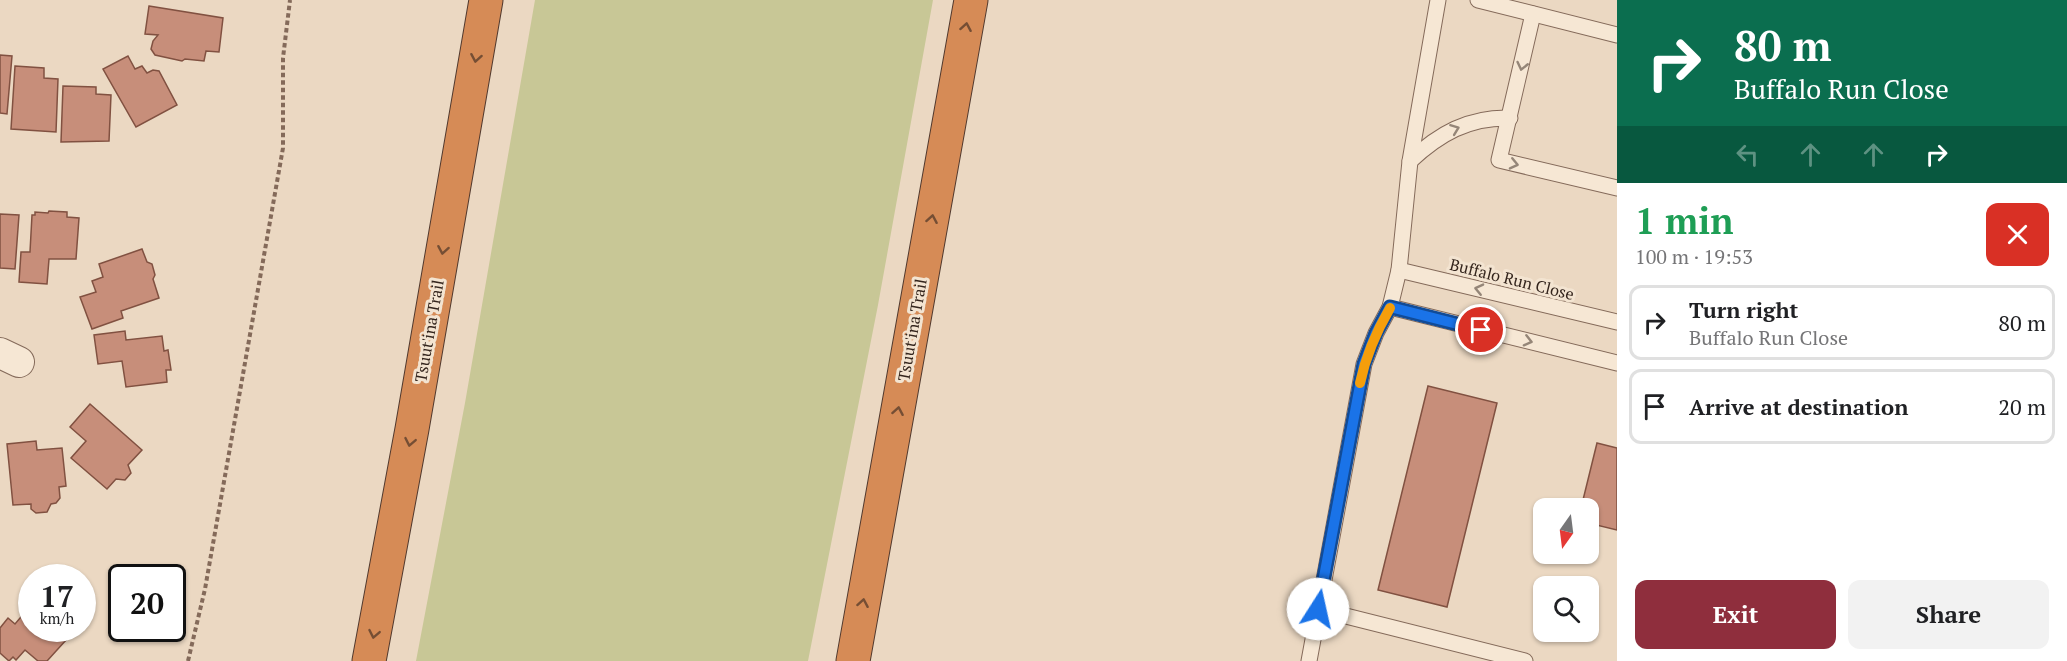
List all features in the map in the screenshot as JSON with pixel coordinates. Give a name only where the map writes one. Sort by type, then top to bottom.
[{"type":"highway","name":"Tsuut'ina Trail","points":[[369,661],[412,429],[486,0]]},
{"type":"highway","name":"Tsuut'ina Trail","points":[[853,661],[970,0]]},
{"type":"lane","points":[[1310,661],[1364,364],[1376,333],[1390,307],[1399,270],[1410,161],[1438,0]]},
{"type":"lane","points":[[1478,0],[1617,34]]},
{"type":"lane","points":[[1533,14],[1499,160],[1617,188]]},
{"type":"lane","points":[[1410,161],[1429,143],[1451,129],[1479,121],[1510,118]]},
{"type":"lane","name":"Buffalo Run Close","points":[[1399,270],[1617,322]]},
{"type":"lane","points":[[1390,307],[1617,363]]},
{"type":"lane","points":[[1318,609],[1525,661]]},
{"type":"path","points":[[188,661],[206,589],[283,148],[283,58],[290,0]]},
{"type":"shaded area","points":[[535,0],[933,0],[878,305],[808,661],[416,661],[465,403]]},
{"type":"building","points":[[149,6],[223,18],[219,52],[206,51],[204,61],[185,59],[182,61],[155,55],[151,49],[158,35],[145,34]]},
{"type":"building","points":[[0,55],[12,56],[7,114],[0,113]]},
{"type":"building","points":[[128,56],[135,69],[142,66],[147,73],[153,70],[159,71],[177,105],[136,127],[103,69]]},
{"type":"building","points":[[15,66],[44,68],[44,78],[58,79],[56,132],[11,129]]},
{"type":"building","points":[[63,86],[96,87],[96,94],[111,95],[109,141],[61,142]]},
{"type":"building","points":[[49,211],[67,212],[67,217],[79,218],[76,259],[49,259],[47,284],[19,282],[21,252],[30,252],[32,215],[35,215],[35,212],[48,213]]},
{"type":"building","points":[[0,214],[19,215],[15,269],[0,268]]},
{"type":"building","points":[[142,249],[147,262],[152,264],[155,275],[153,279],[159,298],[121,311],[123,318],[92,329],[80,297],[96,292],[92,281],[103,277],[99,264]]},
{"type":"building","points":[[125,331],[126,340],[162,336],[164,351],[168,350],[171,370],[166,370],[167,382],[126,387],[122,361],[98,364],[94,335]]},
{"type":"building","points":[[1428,386],[1497,403],[1447,607],[1378,590]]},
{"type":"building","points":[[90,404],[142,450],[128,465],[131,473],[125,480],[116,479],[107,489],[71,458],[86,441],[70,427]]},
{"type":"building","points":[[36,441],[37,450],[62,448],[66,486],[59,487],[60,498],[56,503],[51,504],[47,512],[36,513],[31,509],[31,504],[13,505],[7,444]]},
{"type":"building","points":[[1597,443],[1617,448],[1617,530],[1599,526],[1599,498],[1583,498]]},
{"type":"building","points":[[8,618],[15,624],[18,620],[18,642],[64,642],[47,661],[38,661],[25,650],[16,660],[13,657],[9,661],[0,653],[0,628]]},
{"type":"slow traffic","points":[[1360,383],[1364,364],[1376,333],[1390,308]]},
{"type":"route","points":[[1318,609],[1364,364],[1376,333],[1390,307],[1481,330]]}]
